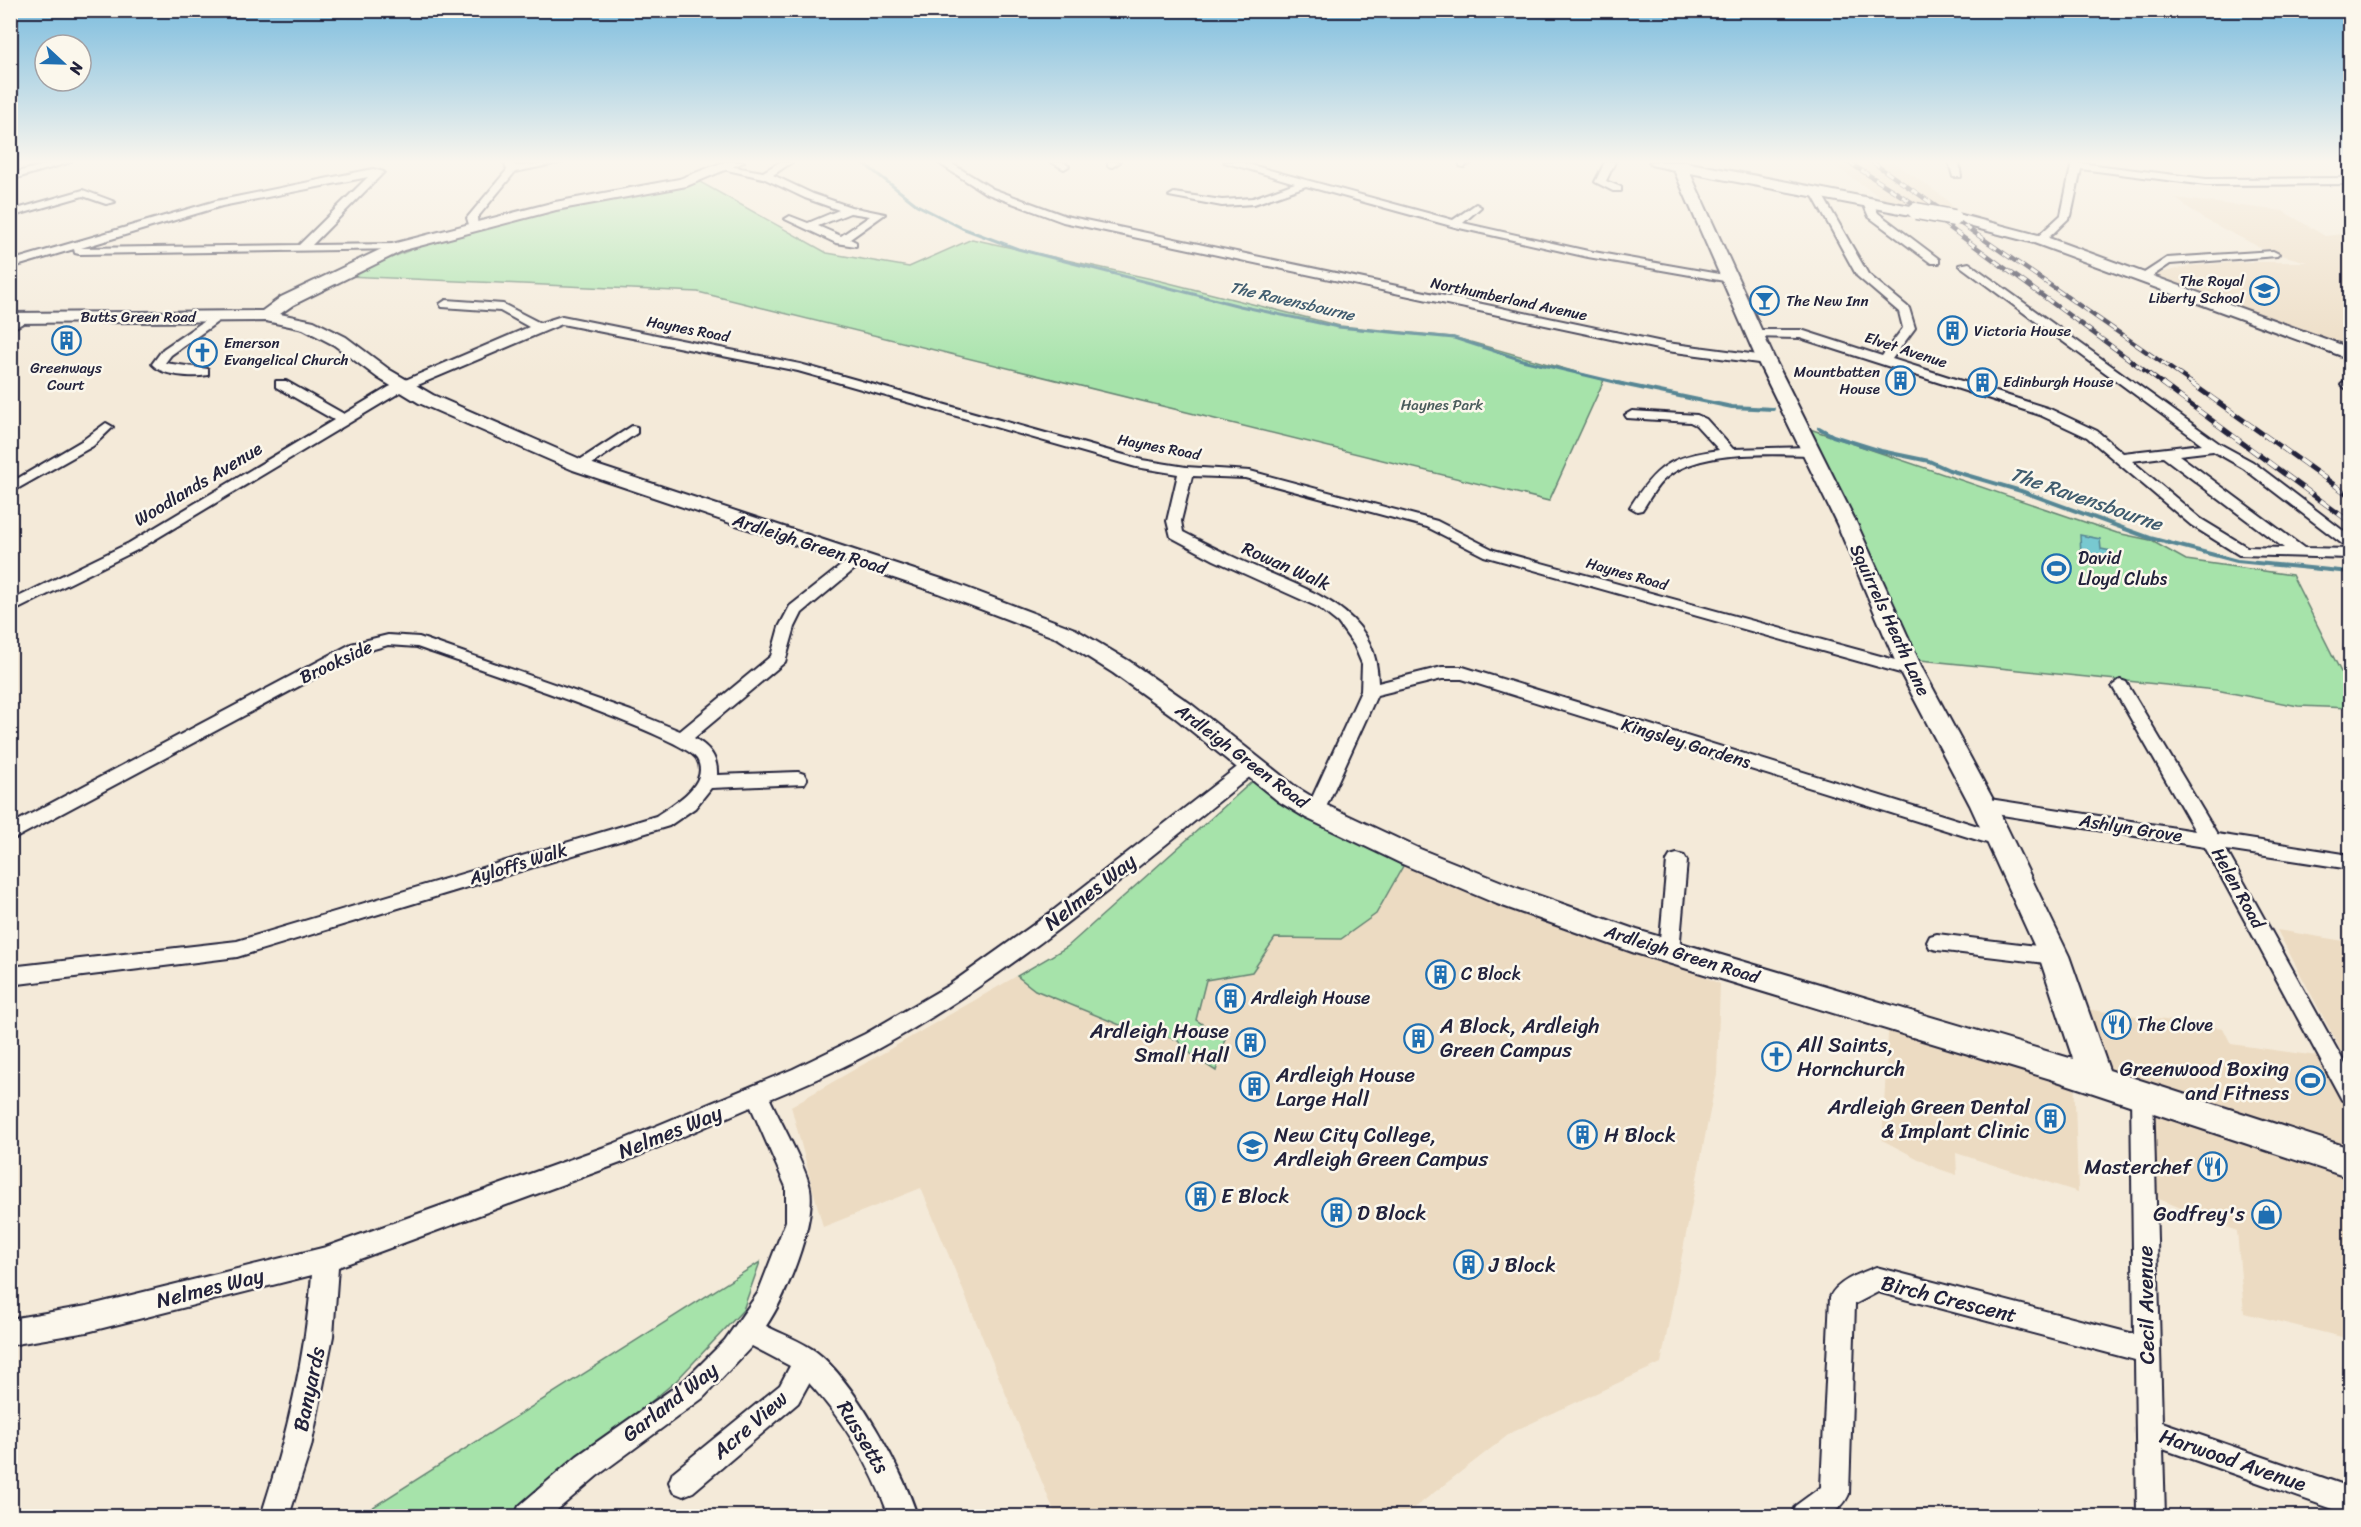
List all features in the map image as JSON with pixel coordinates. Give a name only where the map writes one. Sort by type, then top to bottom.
[{"type":"street","points":[[10,265],[117,233]]},
{"type":"street","points":[[303,247],[317,233]]},
{"type":"street","points":[[266,316],[287,300],[398,247],[448,233]]},
{"type":"street","points":[[822,233],[854,244]]},
{"type":"street","points":[[840,241],[851,233]]},
{"type":"street","name":"Northumberland Avenue","points":[[1130,233],[1667,347],[1766,360]]},
{"type":"street","points":[[1496,233],[1588,254],[1730,279]]},
{"type":"street","name":"Squirrels Heath Lane","points":[[1707,233],[1847,524],[1911,670],[1983,805],[2054,956],[2096,1079]]},
{"type":"street","points":[[1839,233],[1863,276],[1905,311],[1910,328],[1885,360]]},
{"type":"street","points":[[1898,233],[1935,261]]},
{"type":"street","points":[[2014,233],[2040,240],[2144,277],[2350,354]]},
{"type":"street","points":[[2040,240],[2047,233]]},
{"type":"street","points":[[57,251],[398,247]]},
{"type":"street","points":[[2144,277],[2167,261],[2273,254]]},
{"type":"street","points":[[1965,265],[2215,447],[2248,465],[2350,543]]},
{"type":"street","points":[[446,304],[503,308],[539,327]]},
{"type":"street","name":"Butts Green Road","points":[[15,321],[266,316]]},
{"type":"street","name":"Ardleigh Green Road","points":[[266,316],[308,325],[328,335],[401,386],[440,407],[580,466],[946,588],[1066,633],[1120,667],[1197,721],[1251,766],[1316,811],[1410,856],[1508,896],[1669,951],[2142,1093],[2350,1163]]},
{"type":"street","points":[[202,372],[164,369],[158,364],[166,352],[216,317]]},
{"type":"street","name":"Haynes Road","points":[[401,386],[539,327],[562,320],[800,368],[1141,464],[1186,471],[1245,474],[1432,524],[1467,544],[1489,553],[1911,670]]},
{"type":"street","name":"Elvet Avenue","points":[[1755,334],[1801,334],[2045,412],[2092,434],[2196,522],[2244,552],[2350,554]]},
{"type":"street","points":[[2350,381],[2348,385],[2350,387]]},
{"type":"street","points":[[281,384],[344,420]]},
{"type":"street","name":"Woodlands Avenue","points":[[10,608],[134,546],[401,386]]},
{"type":"street","points":[[1632,415],[1692,418],[1701,422],[1730,454]]},
{"type":"street","points":[[10,489],[88,443],[106,427]]},
{"type":"street","points":[[580,466],[632,430]]},
{"type":"street","points":[[2119,458],[2215,447]]},
{"type":"street","points":[[1637,507],[1662,473],[1684,460],[1730,454],[1810,451]]},
{"type":"street","points":[[2166,452],[2300,553]]},
{"type":"street","name":"Rowan Walk","points":[[1186,471],[1174,521],[1176,534],[1219,557],[1324,603],[1344,619],[1362,644],[1370,667],[1370,691],[1316,811]]},
{"type":"street","points":[[798,779],[705,782],[708,769],[704,755],[682,739],[779,658],[787,627],[796,610],[857,560]]},
{"type":"street","name":"Brookside","points":[[10,834],[347,654],[381,641],[404,639],[419,642],[625,715],[682,739]]},
{"type":"street","points":[[1370,667],[1410,680]]},
{"type":"street","name":"Kingsley Gardens","points":[[1370,691],[1442,673],[1463,673],[2000,840]]},
{"type":"street","name":"Helen Road","points":[[2120,686],[2211,840],[2350,1093]]},
{"type":"street","name":"Nelmes Way","points":[[10,1332],[87,1319],[326,1259],[618,1153],[757,1095],[873,1041],[956,991],[1057,919],[1251,766]]},
{"type":"street","name":"Ayloffs Walk","points":[[10,976],[237,949],[662,821],[691,802],[705,782]]},
{"type":"street","name":"Ashlyn Grove","points":[[1983,805],[2350,862]]},
{"type":"street","points":[[1669,951],[1677,861]]},
{"type":"street","points":[[1937,942],[2054,956]]},
{"type":"street","name":"Cecil Avenue","points":[[2142,1093],[2151,1516]]},
{"type":"street","name":"Garland Way","points":[[529,1516],[587,1466],[694,1389],[749,1331],[768,1301],[798,1221],[798,1187],[757,1095]]},
{"type":"street","name":"Banyards","points":[[275,1516],[297,1447],[320,1336],[326,1259]]},
{"type":"street","name":"Birch Crescent","points":[[1805,1516],[1835,1494],[1843,1297],[1876,1279],[2147,1350]]},
{"type":"street","name":"Russetts","points":[[749,1331],[807,1361],[845,1403],[892,1485],[903,1516]]},
{"type":"street","name":"Acre View","points":[[683,1482],[789,1394],[807,1361]]},
{"type":"street","name":"Harwood Avenue","points":[[2149,1431],[2350,1501]]},
{"type":"shaded area","name":"The Royal Liberty School","points":[[2232,233],[2320,233],[2325,236],[2350,233],[2350,354],[2144,277],[2190,266],[2238,262],[2307,262],[2267,251]]},
{"type":"shaded area","name":"New City College, Ardleigh Green Campus","points":[[1255,779],[1403,866],[1682,966],[1720,984],[1717,1075],[1661,1363],[1512,1432],[1404,1516],[1056,1516],[921,1188],[823,1227],[791,1106],[1067,947]]},
{"type":"shaded area","points":[[2277,930],[2350,942],[2350,1339],[2244,1313],[2237,1231],[2144,1193],[2142,1093],[2096,1079],[2071,1007],[2223,1028],[2231,1044],[2346,1060]]},
{"type":"shaded area","points":[[1889,1017],[2074,1072],[2078,1192],[1956,1153],[1957,1175],[1936,1168],[1882,1140]]},
{"type":"green space","name":"Haynes Park","points":[[463,233],[792,233],[827,253],[909,267],[972,239],[1161,281],[1340,326],[1453,337],[1604,380],[1549,501],[698,292],[346,276],[433,241]]},
{"type":"green space","name":"David Lloyd Clubs","points":[[1807,428],[2117,533],[2150,540],[2186,560],[2292,575],[2350,690],[2350,708],[2298,706],[2216,690],[1920,660]]},
{"type":"green space","points":[[1255,779],[1403,866],[1376,914],[1341,939],[1275,938],[1252,972],[1206,980],[1196,1020],[1225,1039],[1216,1071],[1194,1057],[1176,1039],[1132,1030],[1035,990],[1017,976],[1067,947]]},
{"type":"green space","points":[[760,1262],[743,1310],[676,1381],[513,1516],[359,1516]]},
{"type":"water","points":[[2080,535],[2100,539],[2101,549],[2111,551],[2112,562],[2081,555]]},
{"type":"waterway","name":"The Ravensbourne","points":[[976,233],[1018,249],[1240,306],[1338,327],[1454,338],[1522,360],[1623,384]]},
{"type":"waterway","name":"The Ravensbourne","points":[[1617,383],[1732,407],[1773,409]]},
{"type":"waterway","name":"The Ravensbourne","points":[[1819,428],[1833,436],[1881,451],[1929,461],[1949,470],[2021,491],[2150,538],[2237,561],[2350,572]]},
{"type":"railway","points":[[1957,233],[2163,384]]},
{"type":"railway","points":[[1975,233],[2193,384]]},
{"type":"railway","points":[[2161,383],[2350,522]]},
{"type":"railway","points":[[2191,383],[2350,496]]},
{"type":"place","name":"The Royal Liberty School","points":[[2265,290]]},
{"type":"place","name":"The New Inn","points":[[1765,301]]},
{"type":"place","name":"Victoria House","points":[[1953,331]]},
{"type":"place","name":"Greenways Court","points":[[66,341]]},
{"type":"place","name":"Emerson Evangelical Church","points":[[203,352]]},
{"type":"place","name":"Mountbatten House","points":[[1901,381]]},
{"type":"place","name":"Edinburgh House","points":[[1982,382]]},
{"type":"place","name":"David Lloyd Clubs","points":[[2057,568]]},
{"type":"place","name":"C Block","points":[[1440,974]]},
{"type":"place","name":"Ardleigh House","points":[[1230,998]]},
{"type":"place","name":"The Clove","points":[[2116,1025]]},
{"type":"place","name":"A Block, Ardleigh Green Campus","points":[[1419,1038]]},
{"type":"place","name":"Ardleigh House Small Hall","points":[[1250,1043]]},
{"type":"place","name":"All Saints, Hornchurch","points":[[1776,1057]]},
{"type":"place","name":"Greenwood Boxing and Fitness","points":[[2310,1081]]},
{"type":"place","name":"Ardleigh House Large Hall","points":[[1255,1087]]},
{"type":"place","name":"Ardleigh Green Dental & Implant Clinic","points":[[2051,1119]]},
{"type":"place","name":"H Block","points":[[1583,1135]]},
{"type":"place","name":"New City College, Ardleigh Green Campus","points":[[1253,1147]]},
{"type":"place","name":"Masterchef","points":[[2212,1167]]},
{"type":"place","name":"E Block","points":[[1200,1196]]},
{"type":"place","name":"D Block","points":[[1336,1213]]},
{"type":"place","name":"Godfrey's","points":[[2266,1214]]},
{"type":"place","name":"J Block","points":[[1468,1265]]}]
